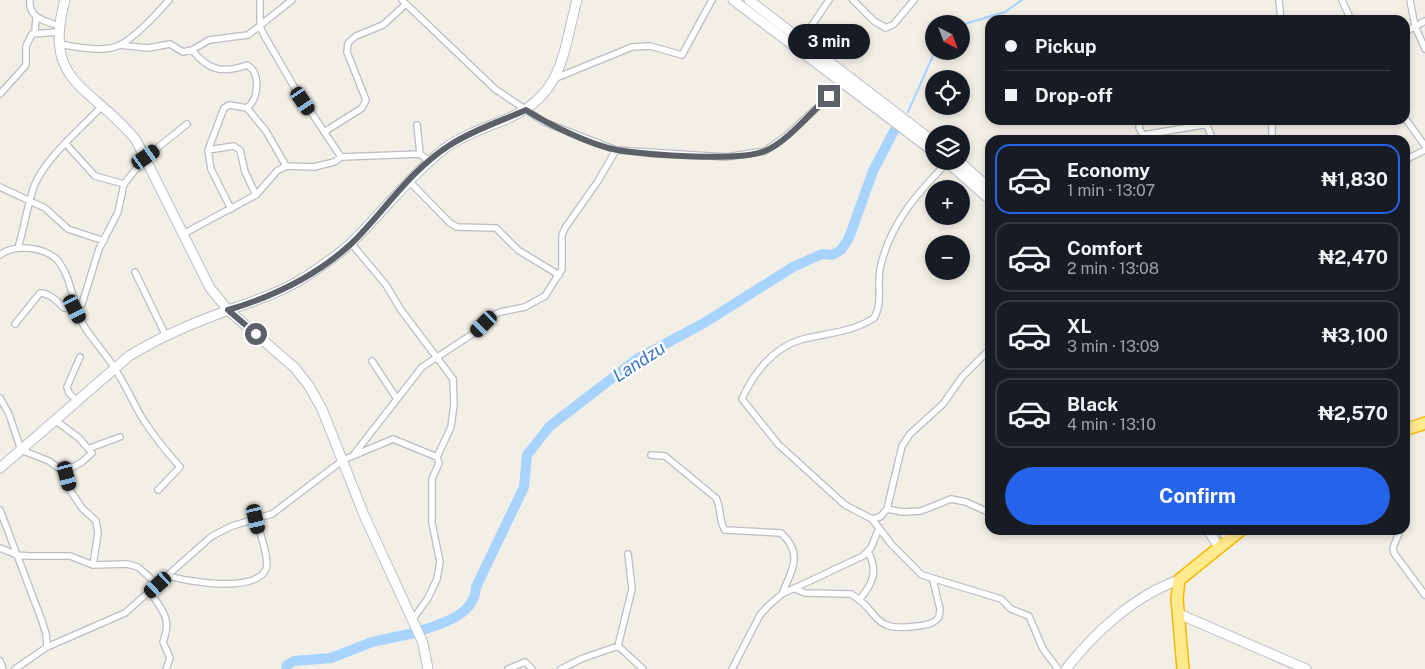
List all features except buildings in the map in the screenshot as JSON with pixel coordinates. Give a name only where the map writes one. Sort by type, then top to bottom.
[{"type":"highway","points":[[1410,428],[1425,423]]},
{"type":"highway","points":[[1183,669],[1180,614],[1177,599],[1179,580],[1219,547],[1225,535]]},
{"type":"street","points":[[30,0],[30,9],[36,17],[58,29]]},
{"type":"street","points":[[65,0],[58,29],[59,44],[67,70],[83,92],[126,126],[147,159],[210,288],[228,310],[286,359],[309,386],[322,409],[364,515],[413,619],[423,643],[428,669]]},
{"type":"street","points":[[119,45],[151,19],[169,0]]},
{"type":"street","points":[[260,0],[260,27],[293,85],[341,157]]},
{"type":"street","points":[[59,44],[88,49],[119,45],[148,48],[167,44],[183,52],[192,50],[209,40],[248,35],[292,0]]},
{"type":"street","points":[[0,468],[115,368],[150,344],[228,310],[260,300],[300,280],[351,243],[429,161],[450,145],[526,110],[543,95],[556,78],[569,42],[577,0]]},
{"type":"street","points":[[556,78],[632,47],[650,46],[682,55],[712,0]]},
{"type":"street","points":[[733,0],[925,145]]},
{"type":"street","points":[[749,0],[925,135]]},
{"type":"street","points":[[802,40],[829,0]]},
{"type":"street","points":[[853,0],[874,20],[886,28],[894,24],[914,0]]},
{"type":"street","points":[[1279,0],[1280,15]]},
{"type":"street","points":[[1342,0],[1349,15]]},
{"type":"street","points":[[1410,0],[1415,26],[1425,49]]},
{"type":"street","points":[[324,132],[362,108],[366,100],[347,52],[348,43],[356,36],[383,25],[404,2],[496,89],[526,110],[544,122],[616,150],[726,157],[765,151],[786,136],[843,84]]},
{"type":"street","points":[[0,94],[26,65],[26,46],[35,32],[36,17]]},
{"type":"street","points":[[1410,29],[1425,21]]},
{"type":"street","points":[[35,32],[58,29]]},
{"type":"street","points":[[192,50],[209,67],[222,69],[247,65],[251,67],[254,71],[257,95],[253,104],[247,108]]},
{"type":"street","points":[[231,210],[211,169],[208,150],[224,108],[229,105],[247,108],[266,131],[286,166]]},
{"type":"street","points":[[18,248],[35,185],[42,172],[58,151],[101,107]]},
{"type":"street","points":[[15,324],[40,293],[44,293],[54,299],[64,308],[75,309],[82,304],[88,290],[99,249],[118,212],[124,184],[136,169],[187,124]]},
{"type":"street","points":[[417,125],[420,154]]},
{"type":"street","points":[[1143,135],[1203,125],[1207,126],[1211,135]]},
{"type":"street","points":[[1410,125],[1425,146]]},
{"type":"street","points":[[66,144],[95,176],[124,184]]},
{"type":"street","points":[[208,150],[226,146],[234,146],[240,150],[245,172],[256,195]]},
{"type":"street","points":[[353,454],[422,367],[477,331],[500,312],[525,307],[545,296],[562,269],[562,235],[565,228],[598,181],[616,150]]},
{"type":"street","points":[[1410,158],[1425,150]]},
{"type":"street","points":[[184,234],[256,195],[278,171],[286,166],[314,167],[334,162],[341,157],[420,154],[429,161]]},
{"type":"street","points":[[939,170],[918,192],[900,218],[882,256],[879,275],[880,293],[874,318],[854,328],[799,340],[779,349],[761,368],[742,399],[778,444],[845,505],[872,519],[911,566],[922,575],[1001,600],[1011,609],[1029,616],[1043,649],[1058,669]]},
{"type":"street","points":[[956,170],[985,196]]},
{"type":"street","points":[[968,170],[985,185]]},
{"type":"street","points":[[409,181],[438,214],[450,223],[457,227],[496,228],[518,250],[559,275]]},
{"type":"street","points":[[0,187],[46,208],[68,229],[104,241]]},
{"type":"street","points":[[351,243],[386,285],[401,310],[453,379],[454,404],[451,427],[437,457],[439,463],[432,480],[432,523],[440,562],[437,579],[428,598],[413,619]]},
{"type":"street","points":[[0,255],[7,249],[18,248],[42,251],[58,262],[70,283],[75,309],[84,326],[115,368],[141,416],[180,467],[158,490]]},
{"type":"street","points":[[135,272],[166,336]]},
{"type":"street","points":[[872,519],[880,517],[888,509],[902,446],[910,434],[943,404],[962,376],[985,354]]},
{"type":"street","points":[[77,401],[67,387],[80,357]]},
{"type":"street","points":[[372,360],[396,399]]},
{"type":"street","points":[[0,398],[21,450],[49,461],[64,472],[70,490],[82,508],[96,521],[98,533],[94,565]]},
{"type":"street","points":[[55,420],[90,448],[92,453],[64,472]]},
{"type":"street","points":[[90,448],[120,437]]},
{"type":"street","points":[[15,669],[47,647],[118,616],[169,576],[212,536],[232,526],[272,514],[353,454],[392,439],[437,457]]},
{"type":"street","points":[[651,455],[665,456],[716,498],[720,505],[722,526],[725,530],[781,532],[788,539],[794,548],[796,560],[782,594]]},
{"type":"street","points":[[888,509],[903,512],[921,510],[951,498],[966,502],[985,511]]},
{"type":"street","points":[[0,510],[46,634],[47,647]]},
{"type":"street","points":[[169,576],[206,584],[243,583],[262,574],[266,570],[267,561],[256,519]]},
{"type":"street","points":[[732,669],[760,615],[782,594],[868,552],[879,528]]},
{"type":"street","points":[[1211,535],[1219,547]]},
{"type":"street","points":[[1398,535],[1393,548],[1394,553],[1425,595]]},
{"type":"street","points":[[0,548],[17,555],[70,556],[94,565],[127,564],[138,567],[158,585]]},
{"type":"street","points":[[859,600],[869,589],[873,578],[874,567],[868,552]]},
{"type":"street","points":[[618,646],[632,589],[628,554]]},
{"type":"street","points":[[795,589],[812,594],[851,594],[879,621],[887,626],[901,628],[931,624],[939,617],[940,609],[933,580]]},
{"type":"street","points":[[1066,669],[1086,645],[1140,600],[1165,585],[1179,580]]},
{"type":"street","points":[[150,592],[166,617],[167,630],[163,642],[170,658],[166,669]]},
{"type":"street","points":[[1180,614],[1306,669]]},
{"type":"street","points":[[560,669],[581,659],[618,646]]},
{"type":"street","points":[[618,646],[643,669]]},
{"type":"street","points":[[0,661],[3,669]]},
{"type":"street","points":[[508,669],[525,662],[532,669]]},
{"type":"waterway","name":"Landzu","points":[[995,15],[1005,12],[1022,0]]},
{"type":"waterway","name":"Landzu","points":[[970,22],[985,18]]},
{"type":"waterway","name":"Landzu","points":[[908,112],[931,60]]},
{"type":"waterway","name":"Landzu","points":[[423,630],[457,616],[470,604],[476,587],[524,487],[527,455],[550,426],[637,359],[704,323],[793,267],[822,254],[832,255],[841,250],[849,238],[873,171],[894,131]]},
{"type":"waterway","name":"Landzu","points":[[286,669],[287,665],[294,661],[331,658],[372,642],[414,633]]},
{"type":"route","points":[[256,334],[228,310],[260,300],[300,280],[332,259],[351,243],[390,199],[429,161],[450,145],[526,110],[544,122],[616,150],[726,157],[765,151],[786,136],[829,96]]}]
